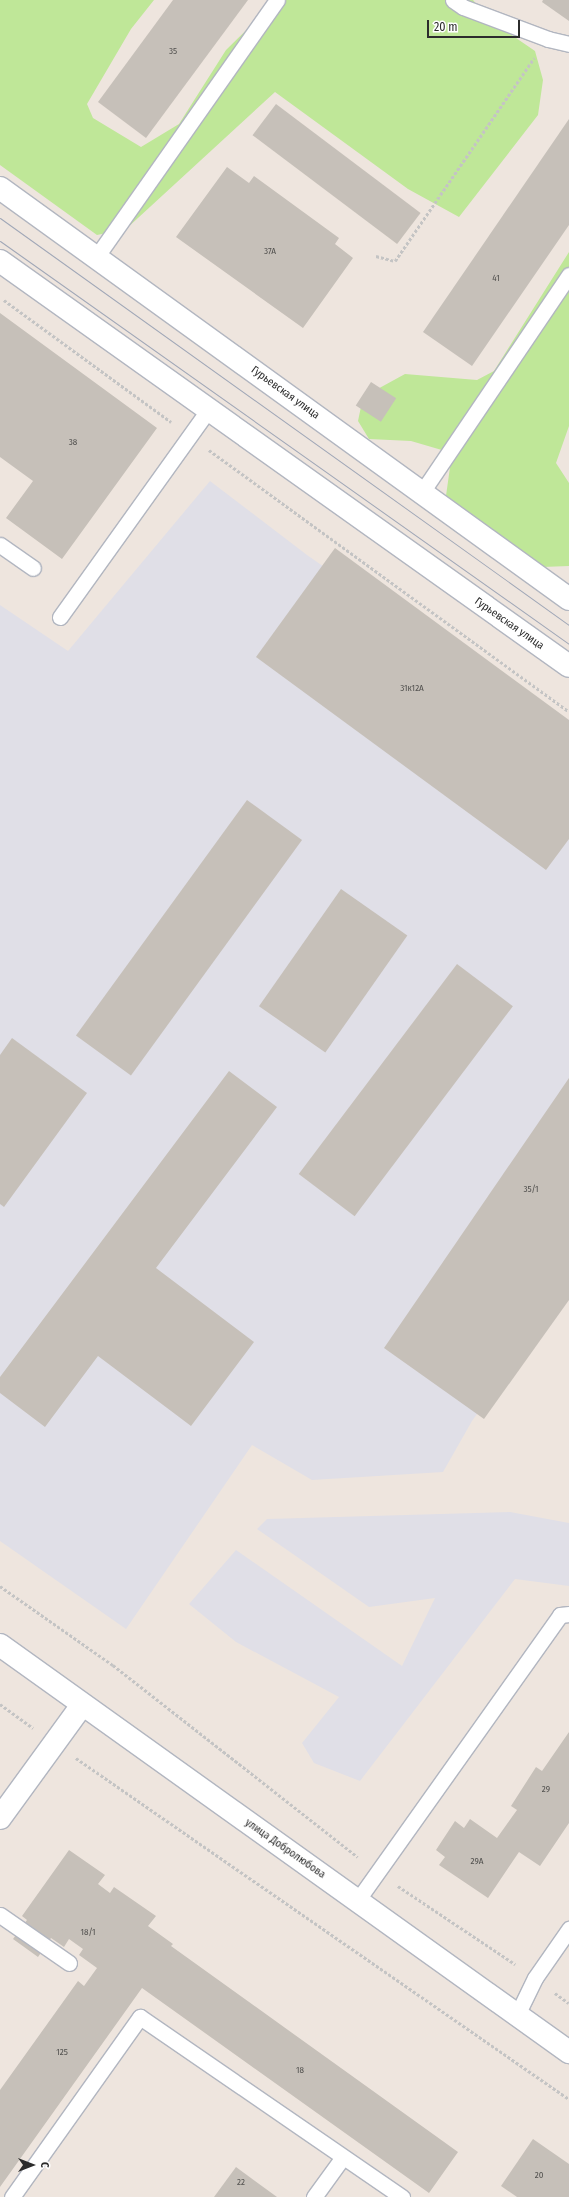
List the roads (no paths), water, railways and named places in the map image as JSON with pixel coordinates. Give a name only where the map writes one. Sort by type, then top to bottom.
[{"type":"street","name":"Гурьевская улица","points":[[0,188],[98,256],[569,599]]},
{"type":"street","name":"Гурьевская улица","points":[[0,261],[569,666]]},
{"type":"street","name":"улица Добролюбова","points":[[0,1646],[569,2052]]},
{"type":"street","points":[[0,1818],[82,1705]]},
{"type":"lane","points":[[98,256],[278,0]]},
{"type":"lane","points":[[453,0],[463,7],[548,39],[569,44]]},
{"type":"lane","points":[[422,492],[569,275]]},
{"type":"lane","points":[[60,617],[209,409]]},
{"type":"lane","points":[[0,545],[33,568]]},
{"type":"lane","points":[[357,1901],[560,1615],[569,1614]]},
{"type":"lane","points":[[0,1915],[69,1963]]},
{"type":"lane","points":[[517,2015],[535,1978],[569,1929]]},
{"type":"lane","points":[[12,2197],[140,2017],[402,2197]]},
{"type":"lane","points":[[314,2197],[343,2157]]},
{"type":"tram line","points":[[0,218],[569,625]]},
{"type":"tram line","points":[[0,241],[569,644]]}]
